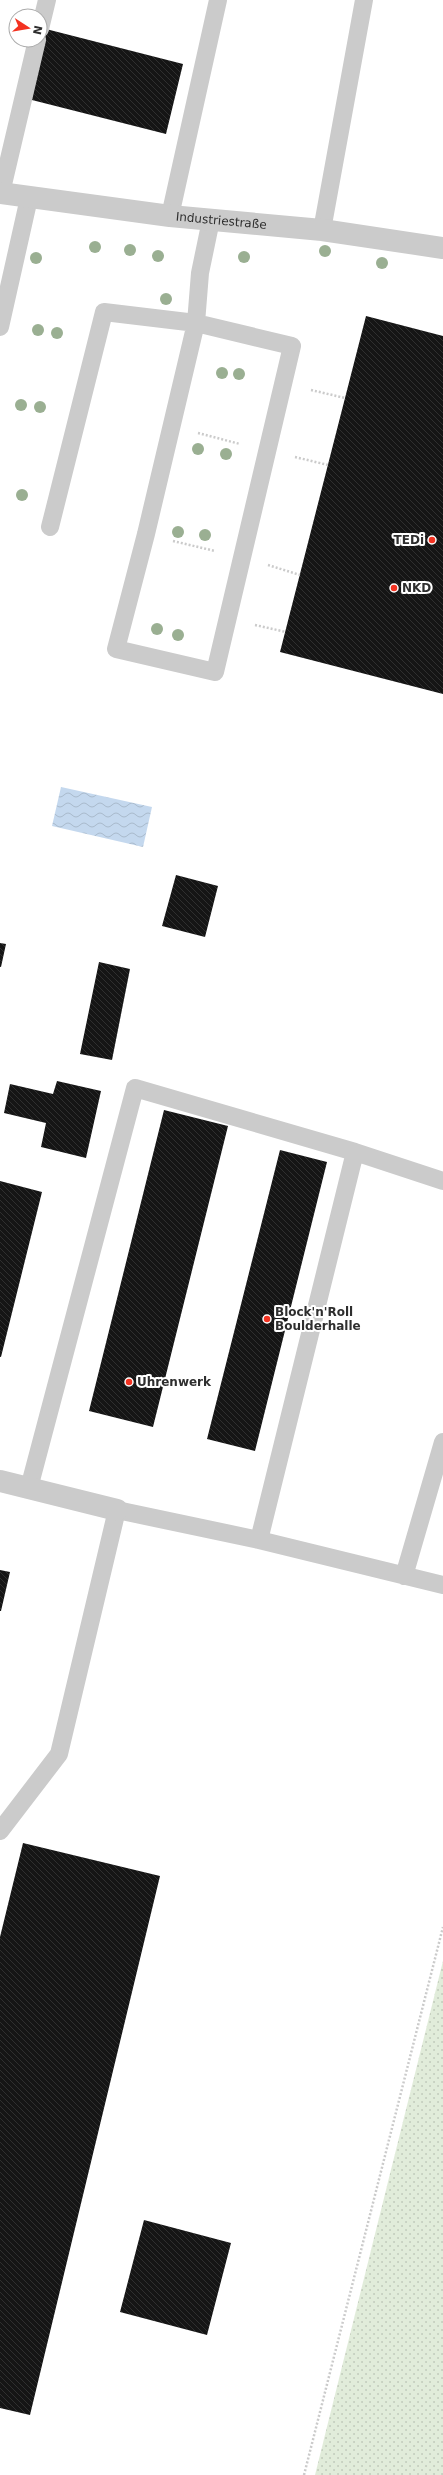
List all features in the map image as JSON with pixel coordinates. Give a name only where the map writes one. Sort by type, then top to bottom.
[{"type":"street","name":"Industriestraße","points":[[0,193],[170,216],[322,230],[443,248]]},
{"type":"street","points":[[0,1481],[117,1510]]},
{"type":"lane","points":[[170,216],[218,0]]},
{"type":"lane","points":[[322,230],[364,0]]},
{"type":"lane","points":[[0,193],[35,48]]},
{"type":"lane","points":[[0,327],[29,198]]},
{"type":"lane","points":[[50,526],[104,312],[196,323],[292,346],[215,672],[116,649],[146,534],[196,323],[200,273],[211,220]]},
{"type":"lane","points":[[29,1488],[135,1088],[355,1152],[443,1181]]},
{"type":"lane","points":[[259,1540],[355,1152]]},
{"type":"lane","points":[[404,1576],[443,1442]]},
{"type":"lane","points":[[0,1831],[59,1754],[117,1510],[259,1540],[443,1585]]},
{"type":"path","points":[[283,384],[345,398]]},
{"type":"path","points":[[304,2475],[443,1927]]},
{"type":"green space","points":[[443,1961],[443,2475],[315,2475]]},
{"type":"water","points":[[61,787],[152,807],[143,847],[52,826]]},
{"type":"building","points":[[48,30],[183,64],[166,134],[28,99],[41,48],[48,48]]},
{"type":"building","points":[[366,316],[443,336],[443,694],[280,652]]},
{"type":"building","points":[[176,875],[218,886],[205,937],[162,926]]},
{"type":"building","points":[[0,943],[6,944],[1,967],[0,967]]},
{"type":"building","points":[[99,962],[130,969],[112,1060],[80,1054]]},
{"type":"building","points":[[57,1081],[101,1091],[86,1158],[41,1147],[46,1123],[4,1113],[10,1084],[53,1094]]},
{"type":"building","points":[[164,1110],[228,1126],[153,1427],[89,1411]]},
{"type":"building","points":[[280,1150],[327,1162],[255,1451],[207,1439]]},
{"type":"building","points":[[0,1181],[42,1192],[1,1357],[0,1357]]},
{"type":"building","points":[[0,1570],[10,1572],[1,1611],[0,1611]]},
{"type":"building","points":[[23,1843],[160,1876],[30,2415],[0,2408],[0,1937]]},
{"type":"building","points":[[144,2220],[231,2243],[207,2335],[120,2312]]},
{"type":"place","name":"TEDi","points":[[432,540]]},
{"type":"place","name":"NKD","points":[[394,588]]},
{"type":"place","name":"Block'n'Roll Boulderhalle","points":[[267,1319]]},
{"type":"place","name":"Uhrenwerk","points":[[129,1382]]}]
